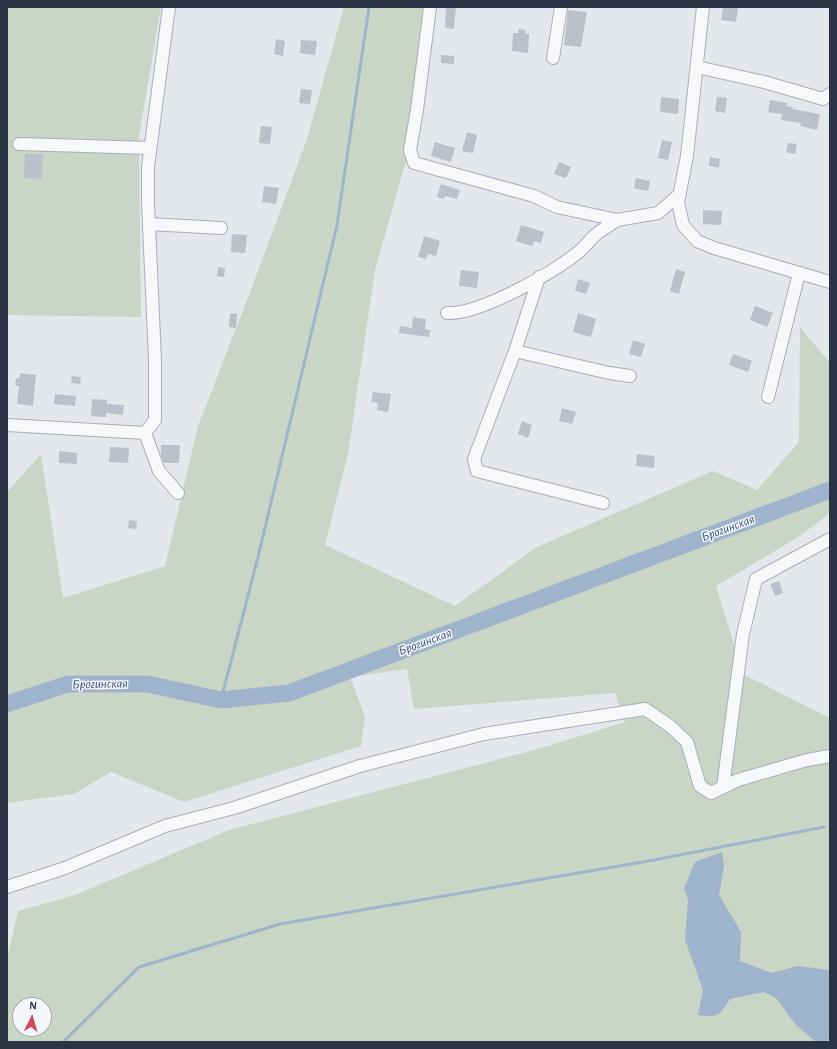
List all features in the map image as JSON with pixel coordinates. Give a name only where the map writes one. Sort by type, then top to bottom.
[{"type":"street","points":[[145,433],[155,420],[155,352],[148,167],[169,7]]},
{"type":"street","points":[[430,7],[417,110],[410,150],[414,163],[534,196],[557,207],[617,220],[658,213],[680,194]]},
{"type":"street","points":[[553,58],[561,7]]},
{"type":"street","points":[[703,7],[688,156],[678,202],[683,225],[697,241],[714,248],[830,282]]},
{"type":"street","points":[[697,67],[764,82],[823,99],[830,94]]},
{"type":"street","points":[[19,144],[150,148]]},
{"type":"street","points":[[447,313],[458,314],[508,295],[539,278],[582,250],[593,236],[617,220]]},
{"type":"street","points":[[149,224],[221,228]]},
{"type":"street","points":[[768,397],[799,273]]},
{"type":"street","points":[[539,278],[515,352],[474,459],[477,471],[602,503]]},
{"type":"street","points":[[515,352],[609,373],[630,376]]},
{"type":"street","points":[[7,425],[145,433]]},
{"type":"street","points":[[145,433],[159,471],[178,493]]},
{"type":"street","points":[[723,787],[742,634],[756,579],[830,539]]},
{"type":"street","points":[[7,887],[65,868],[165,826],[234,808],[360,766],[484,734],[645,709],[670,726],[687,742],[700,786],[711,793],[738,780],[807,760],[830,756]]},
{"type":"green space","points":[[7,7],[161,7],[139,135],[141,317],[7,315]]},
{"type":"green space","points":[[344,7],[429,7],[426,90],[375,270],[348,454],[325,545],[455,606],[537,547],[713,471],[757,490],[799,442],[800,327],[830,363],[830,513],[800,536],[716,586],[743,674],[830,718],[830,1042],[7,1042],[7,959],[18,911],[75,895],[229,830],[538,749],[625,722],[615,693],[414,709],[407,669],[350,677],[365,717],[361,746],[184,802],[111,772],[74,794],[7,803],[7,492],[41,454],[63,598],[165,566],[198,426],[307,139]]},
{"type":"water","points":[[722,852],[724,866],[719,895],[741,932],[740,961],[771,973],[798,966],[830,970],[830,1039],[823,1042],[816,1042],[796,1025],[777,999],[764,992],[730,999],[721,1012],[714,1016],[698,1015],[703,990],[685,940],[688,900],[684,888],[695,862]]},
{"type":"building","points":[[446,7],[456,7],[454,29],[445,28]]},
{"type":"building","points":[[723,7],[738,7],[736,22],[721,20]]},
{"type":"building","points":[[568,10],[587,12],[581,47],[564,45]]},
{"type":"building","points":[[519,29],[525,30],[526,34],[529,34],[528,53],[512,51],[513,33],[518,33]]},
{"type":"building","points":[[276,39],[285,41],[283,56],[274,54]]},
{"type":"building","points":[[301,40],[317,41],[315,55],[300,53]]},
{"type":"building","points":[[441,55],[454,56],[454,64],[441,63]]},
{"type":"building","points":[[301,89],[312,90],[310,104],[299,103]]},
{"type":"building","points":[[661,97],[679,99],[678,114],[660,112]]},
{"type":"building","points":[[717,97],[727,98],[725,113],[715,111]]},
{"type":"building","points":[[770,100],[787,103],[786,106],[793,107],[792,109],[820,114],[817,130],[800,126],[801,123],[781,120],[782,114],[768,112]]},
{"type":"building","points":[[261,126],[272,127],[270,144],[259,143]]},
{"type":"building","points":[[467,132],[477,135],[473,153],[462,151]]},
{"type":"building","points":[[662,140],[672,142],[668,160],[658,158]]},
{"type":"building","points":[[435,142],[455,148],[451,162],[431,156]]},
{"type":"building","points":[[788,143],[797,144],[795,154],[786,152]]},
{"type":"building","points":[[25,154],[43,154],[42,179],[24,178]]},
{"type":"building","points":[[710,157],[720,159],[719,168],[709,166]]},
{"type":"building","points":[[559,162],[571,167],[566,178],[554,174]]},
{"type":"building","points":[[636,178],[650,181],[648,191],[634,188]]},
{"type":"building","points":[[441,184],[460,190],[457,199],[445,196],[444,199],[437,197]]},
{"type":"building","points":[[264,186],[279,188],[276,204],[262,202]]},
{"type":"building","points":[[703,210],[722,211],[721,225],[703,224]]},
{"type":"building","points":[[521,225],[544,232],[541,243],[534,241],[532,246],[516,241]]},
{"type":"building","points":[[232,234],[247,235],[245,253],[231,252]]},
{"type":"building","points":[[424,236],[440,241],[436,256],[428,254],[426,259],[418,257]]},
{"type":"building","points":[[218,267],[225,268],[224,277],[217,276]]},
{"type":"building","points":[[676,269],[685,272],[679,294],[670,291]]},
{"type":"building","points":[[461,270],[479,272],[477,288],[459,286]]},
{"type":"building","points":[[578,279],[590,283],[586,294],[575,291]]},
{"type":"building","points":[[755,306],[773,313],[767,327],[750,320]]},
{"type":"building","points":[[230,313],[237,314],[236,328],[229,327]]},
{"type":"building","points":[[578,313],[596,319],[591,337],[573,332]]},
{"type":"building","points":[[413,317],[426,319],[425,329],[430,330],[429,337],[399,333],[400,326],[412,328]]},
{"type":"building","points":[[633,340],[645,344],[641,357],[629,354]]},
{"type":"building","points":[[733,354],[752,361],[748,372],[729,365]]},
{"type":"building","points":[[20,373],[36,375],[33,406],[17,404],[19,386],[15,385],[16,378],[19,379]]},
{"type":"building","points":[[72,376],[81,377],[80,384],[71,383]]},
{"type":"building","points":[[373,392],[391,394],[388,412],[377,410],[378,403],[371,402]]},
{"type":"building","points":[[55,394],[76,396],[75,406],[54,404]]},
{"type":"building","points":[[92,399],[107,400],[107,404],[124,405],[123,415],[106,413],[106,417],[91,416]]},
{"type":"building","points":[[562,408],[576,412],[572,424],[559,421]]},
{"type":"building","points":[[522,421],[532,425],[528,438],[518,434]]},
{"type":"building","points":[[161,445],[180,445],[179,463],[164,463],[161,456]]},
{"type":"building","points":[[110,447],[129,448],[128,463],[109,462]]},
{"type":"building","points":[[59,451],[77,453],[77,464],[59,463]]},
{"type":"building","points":[[637,454],[655,456],[654,468],[636,466]]},
{"type":"building","points":[[129,520],[137,521],[136,529],[128,528]]},
{"type":"building","points":[[779,581],[783,593],[775,596],[770,584]]},
{"type":"waterway","points":[[221,700],[259,553],[337,225],[369,7]]},
{"type":"waterway","name":"Брогинская","points":[[7,704],[68,684],[148,684],[221,700],[289,693],[830,490]]},
{"type":"waterway","points":[[63,1042],[139,967],[280,924],[654,860],[824,827]]}]
